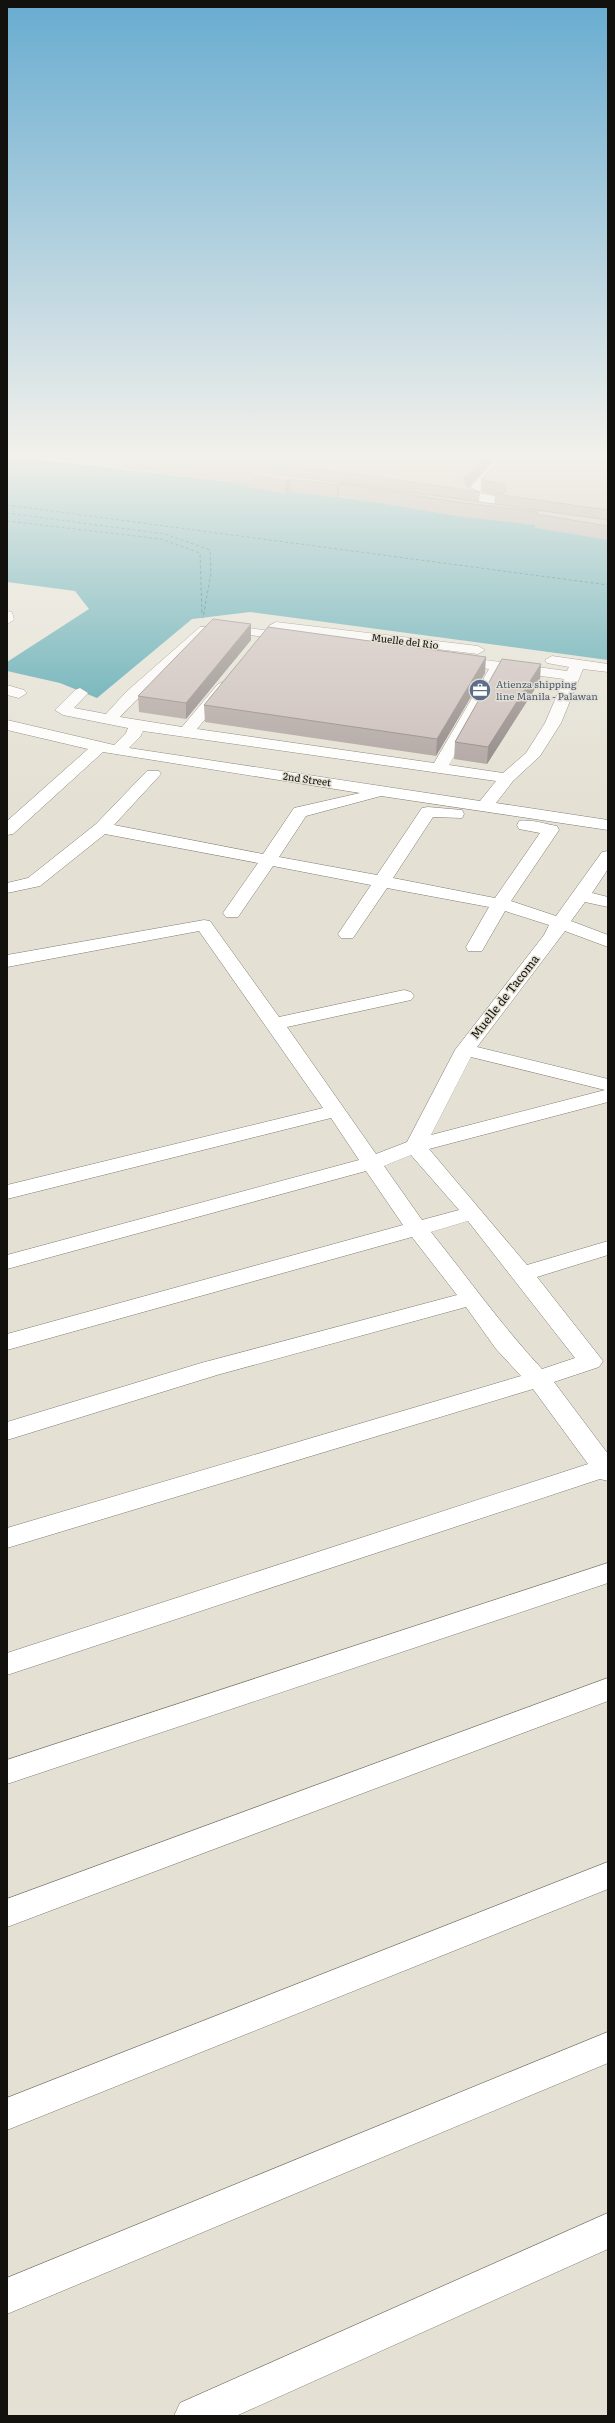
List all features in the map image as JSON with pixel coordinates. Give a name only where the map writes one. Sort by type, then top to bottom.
[{"type":"street","points":[[7,615],[7,620]]},
{"type":"street","name":"Muelle del Rio","points":[[202,618],[574,670],[608,668]]},
{"type":"street","points":[[110,719],[131,695],[205,630],[227,629],[498,666],[574,670],[553,723],[532,756],[507,778],[484,807]]},
{"type":"street","points":[[256,646],[266,634]]},
{"type":"street","points":[[439,768],[498,666]]},
{"type":"street","points":[[186,732],[231,677]]},
{"type":"street","points":[[80,693],[63,710],[136,725],[507,778]]},
{"type":"street","name":"2nd Street","points":[[7,725],[117,751],[608,825]]},
{"type":"street","points":[[117,751],[134,734],[136,725]]},
{"type":"street","points":[[7,830],[100,747]]},
{"type":"street","points":[[7,888],[34,882],[102,828],[153,774]]},
{"type":"street","points":[[232,913],[269,859],[294,818],[300,812],[389,791]]},
{"type":"street","points":[[347,934],[428,812],[550,829],[500,904],[475,947]]},
{"type":"street","points":[[102,828],[500,904],[522,909],[608,941]]},
{"type":"street","name":"Muelle de Tacoma","points":[[415,1146],[465,1050],[553,936],[559,924],[582,896],[608,856]]},
{"type":"street","points":[[582,896],[608,902]]},
{"type":"street","points":[[7,961],[204,925],[336,1111],[417,1229],[472,1298],[504,1343],[538,1379],[607,1469],[7,1664]]},
{"type":"street","points":[[274,1024],[365,1006],[404,996]]},
{"type":"street","points":[[465,1050],[608,1085]]},
{"type":"street","points":[[7,1262],[372,1163],[415,1146],[608,1096]]},
{"type":"street","points":[[7,1192],[336,1111]]},
{"type":"street","points":[[7,1538],[538,1379],[599,1358],[523,1274],[415,1146]]},
{"type":"street","points":[[7,1342],[473,1213]]},
{"type":"street","points":[[523,1274],[608,1248]]},
{"type":"street","points":[[7,1431],[210,1369],[472,1298]]},
{"type":"street","points":[[7,1772],[608,1573]]},
{"type":"street","points":[[7,1913],[608,1689]]},
{"type":"street","points":[[7,2114],[608,1875]]},
{"type":"street","points":[[7,2296],[608,2047]]},
{"type":"street","points":[[193,2416],[608,2231]]},
{"type":"water","points":[[7,573],[608,573],[608,660],[250,612],[192,619],[97,698],[60,683],[7,671],[7,662],[89,609],[75,591],[7,582]]},
{"type":"building","points":[[213,619],[251,624],[186,703],[138,696]]},
{"type":"building","points":[[268,627],[486,657],[437,739],[204,705]]},
{"type":"building","points":[[502,659],[541,664],[488,747],[455,742]]},
{"type":"ferry route","points":[[201,573],[202,615]]},
{"type":"ferry route","points":[[203,618],[211,573]]},
{"type":"ferry route","points":[[518,573],[608,585]]},
{"type":"place","name":"Atienza shipping line Manila - Palawan","points":[[480,690]]}]
